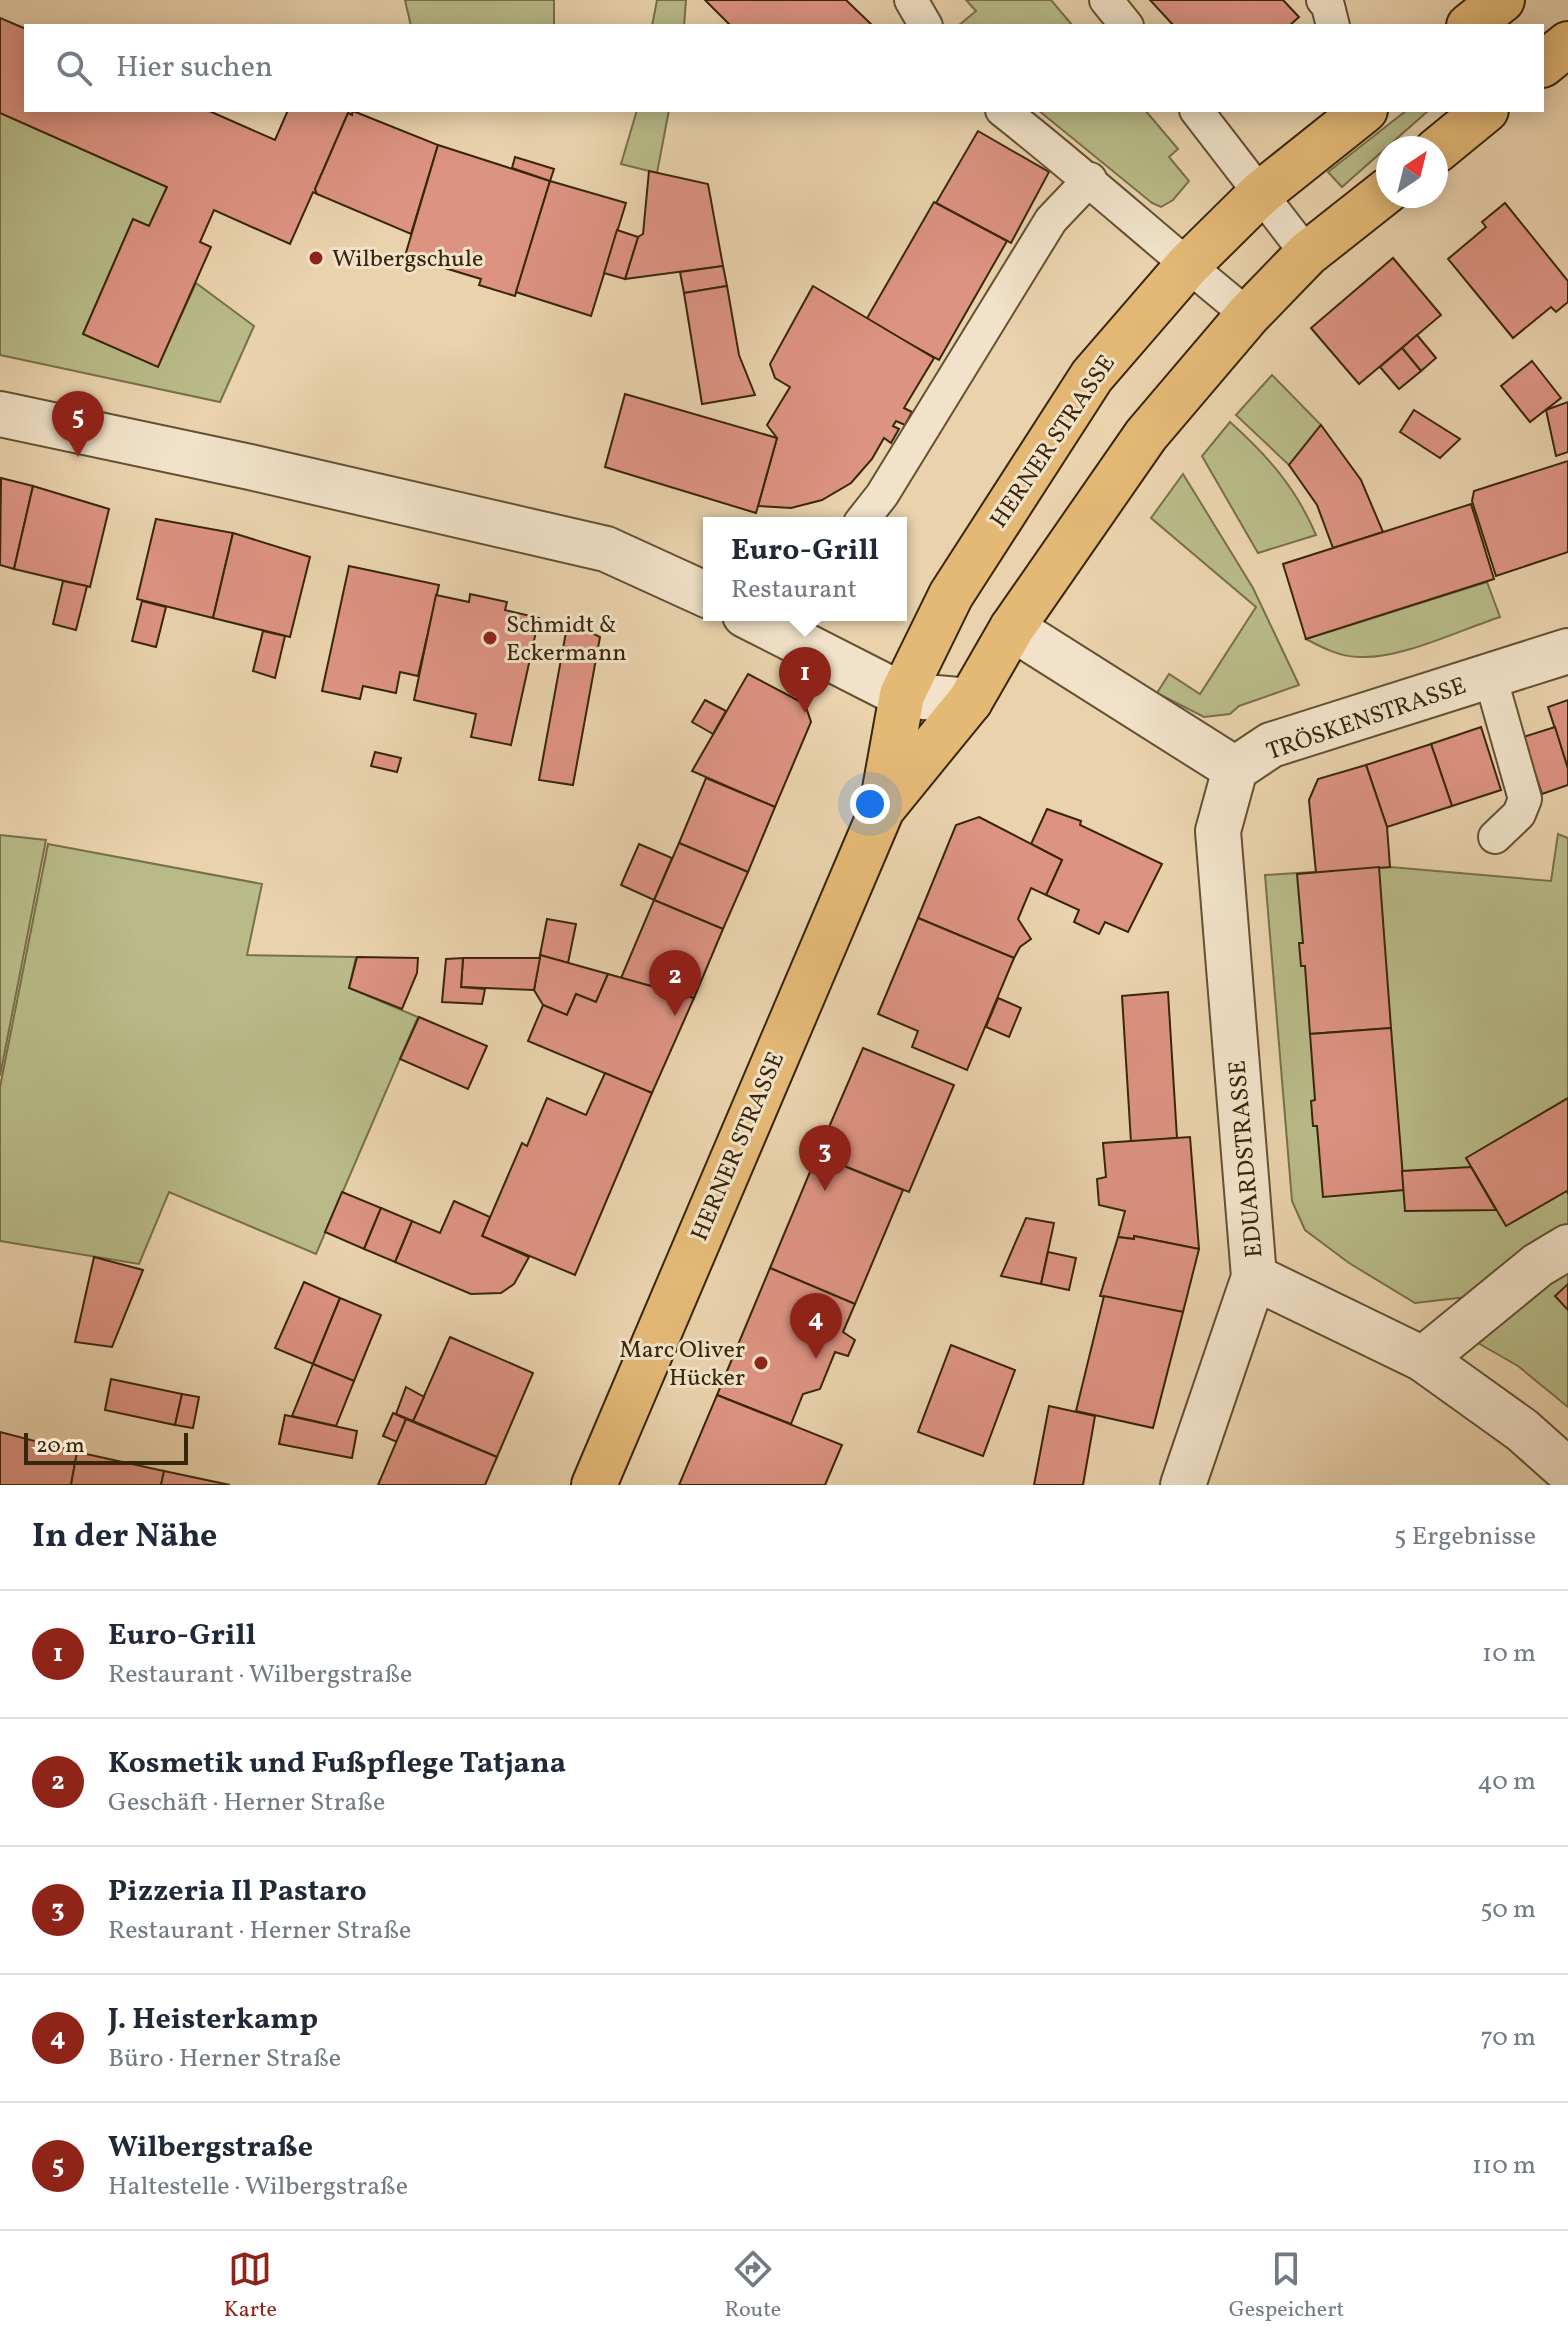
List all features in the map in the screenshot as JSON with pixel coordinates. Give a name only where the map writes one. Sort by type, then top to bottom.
[{"type":"main road","points":[[1472,24],[1502,0]]},
{"type":"main road","points":[[1544,63],[1568,44]]},
{"type":"main road","points":[[1448,141],[1484,112]]},
{"type":"main road","name":"HERNER STRASSE","points":[[594,1485],[882,809],[902,695],[951,595],[1012,495],[1092,376],[1187,266],[1261,193],[1356,113]]},
{"type":"main road","name":"HERNER STRASSE","points":[[882,809],[970,701],[1012,628],[1146,435],[1248,315],[1307,254],[1376,199]]},
{"type":"street","points":[[0,414],[250,467],[606,549],[703,593]]},
{"type":"street","points":[[770,621],[902,695],[970,701]]},
{"type":"street","name":"TRÖSKENSTRASSE","points":[[1012,628],[1235,769],[1271,745],[1568,651]]},
{"type":"street","name":"EDUARDSTRASSE","points":[[1235,769],[1218,831],[1254,1277],[1423,1359],[1522,1430],[1568,1471]]},
{"type":"street","points":[[1423,1359],[1538,1265],[1568,1247]]},
{"type":"street","points":[[1183,1485],[1254,1277]]},
{"type":"lane","points":[[911,0],[925,24]]},
{"type":"lane","points":[[1106,0],[1125,24]]},
{"type":"lane","points":[[1005,112],[1090,179],[1187,266],[1248,315]]},
{"type":"lane","points":[[1198,112],[1307,254]]},
{"type":"lane","points":[[864,517],[890,482],[1051,220],[1090,179]]},
{"type":"lane","points":[[1490,676],[1525,799],[1519,814],[1495,837]]},
{"type":"green space","points":[[405,0],[554,0],[554,24],[411,24]]},
{"type":"green space","points":[[657,0],[686,0],[684,24],[652,24]]},
{"type":"green space","points":[[966,0],[1051,0],[1071,24],[960,24],[976,11]]},
{"type":"green space","points":[[636,112],[669,112],[657,173],[621,164]]},
{"type":"green space","points":[[1040,112],[1147,112],[1178,149],[1169,157],[1189,181],[1173,200],[1161,207],[1152,203]]},
{"type":"green space","points":[[1404,112],[1427,112],[1400,136],[1376,136],[1376,157],[1342,187],[1328,172]]},
{"type":"green space","points":[[0,113],[167,187],[149,226],[133,219],[83,334],[158,366],[196,283],[254,326],[220,402],[0,355]]},
{"type":"green space","points":[[1272,375],[1321,425],[1289,465],[1236,415]]},
{"type":"green space","points":[[1230,422],[1280,474],[1316,535],[1258,553],[1202,456]]},
{"type":"green space","points":[[1183,474],[1253,588],[1299,685],[1239,706],[1230,714],[1204,717],[1157,693],[1169,674],[1200,694],[1256,607],[1151,518]]},
{"type":"green space","points":[[1487,582],[1500,617],[1412,649],[1353,657],[1306,639]]},
{"type":"green space","points":[[1558,834],[1568,838],[1568,1226],[1467,1297],[1415,1303],[1349,1263],[1305,1230],[1292,1201],[1265,875],[1390,867],[1551,881]]},
{"type":"green space","points":[[0,835],[46,840],[0,1076]]},
{"type":"green space","points":[[48,844],[262,884],[247,955],[356,957],[349,988],[418,1017],[316,1254],[169,1192],[139,1264],[0,1241],[0,1087]]},
{"type":"green space","points":[[1568,1266],[1568,1407],[1518,1366],[1471,1339]]},
{"type":"building","points":[[705,0],[846,0],[871,24],[729,24]]},
{"type":"building","points":[[1150,0],[1283,0],[1299,17],[1291,24],[1172,24]]},
{"type":"building","points":[[0,18],[24,28],[24,112],[212,112],[275,140],[287,112],[353,112],[352,115],[348,113],[315,189],[317,194],[313,192],[290,244],[214,210],[200,242],[211,247],[158,367],[83,334],[133,219],[149,226],[167,187],[0,113]]},
{"type":"building","points":[[356,112],[438,145],[411,234],[317,194],[315,189],[348,113],[352,115]]},
{"type":"building","points":[[978,131],[1049,172],[1011,243],[936,203]]},
{"type":"building","points":[[438,145],[550,181],[515,296],[479,285],[481,279],[405,256]]},
{"type":"building","points":[[515,157],[554,169],[550,181],[512,168]]},
{"type":"building","points":[[649,171],[708,184],[723,266],[625,279],[638,237],[643,234]]},
{"type":"building","points":[[550,181],[626,203],[591,316],[516,292]]},
{"type":"building","points":[[934,202],[1007,241],[939,360],[866,320]]},
{"type":"building","points":[[1505,203],[1568,281],[1568,302],[1556,312],[1551,307],[1513,338],[1448,259],[1486,227],[1482,222]]},
{"type":"building","points":[[617,230],[638,237],[625,279],[604,273]]},
{"type":"building","points":[[1393,258],[1441,315],[1359,384],[1311,328]]},
{"type":"building","points":[[723,266],[727,286],[684,293],[680,272]]},
{"type":"building","points":[[727,286],[739,355],[755,395],[702,404],[684,293]]},
{"type":"building","points":[[813,286],[934,358],[904,408],[912,412],[905,425],[896,421],[893,426],[899,429],[891,443],[884,438],[872,459],[851,483],[822,500],[791,508],[758,506],[777,438],[767,425],[790,387],[775,378],[770,364]]},
{"type":"building","points":[[1417,335],[1436,358],[1421,371],[1402,348]]},
{"type":"building","points":[[1402,348],[1421,371],[1399,389],[1380,367]]},
{"type":"building","points":[[1532,361],[1561,398],[1530,422],[1501,386]]},
{"type":"building","points":[[625,394],[777,438],[756,513],[605,467]]},
{"type":"building","points":[[1568,402],[1568,452],[1556,456],[1546,410]]},
{"type":"building","points":[[1414,410],[1460,439],[1440,458],[1400,432]]},
{"type":"building","points":[[1321,425],[1361,480],[1383,532],[1333,548],[1317,505],[1289,465]]},
{"type":"building","points":[[1568,461],[1568,552],[1496,576],[1472,501],[1474,491]]},
{"type":"building","points":[[1,478],[33,486],[14,569],[0,565]]},
{"type":"building","points":[[33,486],[109,509],[90,587],[14,569]]},
{"type":"building","points":[[1471,504],[1494,579],[1306,639],[1283,564]]},
{"type":"building","points":[[156,519],[233,533],[213,618],[137,599]]},
{"type":"building","points":[[233,533],[310,557],[290,637],[213,618]]},
{"type":"building","points":[[349,566],[439,585],[418,676],[400,672],[396,693],[363,686],[360,699],[322,691]]},
{"type":"building","points":[[63,581],[87,586],[76,630],[53,624]]},
{"type":"building","points":[[470,594],[507,602],[505,610],[539,618],[511,745],[471,737],[476,714],[414,700],[436,595],[469,602]]},
{"type":"building","points":[[142,601],[166,607],[156,647],[132,641]]},
{"type":"building","points":[[568,621],[600,637],[573,785],[539,780]]},
{"type":"building","points":[[263,631],[285,636],[275,678],[253,671]]},
{"type":"building","points":[[748,674],[805,704],[811,722],[775,807],[692,771]]},
{"type":"building","points":[[705,700],[726,711],[713,734],[692,722]]},
{"type":"building","points":[[1568,700],[1568,769],[1548,707]]},
{"type":"building","points":[[1481,727],[1501,790],[1452,806],[1431,744]]},
{"type":"building","points":[[1555,727],[1568,769],[1568,785],[1542,794],[1523,737]]},
{"type":"building","points":[[1431,744],[1452,806],[1387,827],[1366,765]]},
{"type":"building","points":[[375,752],[401,758],[397,772],[371,766]]},
{"type":"building","points":[[1366,765],[1387,827],[1390,867],[1316,873],[1309,800],[1318,779]]},
{"type":"building","points":[[706,778],[775,807],[748,872],[679,843]]},
{"type":"building","points":[[1047,809],[1081,821],[1080,825],[1162,864],[1128,932],[1105,922],[1099,934],[1074,922],[1079,910],[1046,895],[1062,860],[1031,844]]},
{"type":"building","points":[[979,817],[1062,860],[1046,895],[1031,888],[1018,919],[1031,939],[1020,947],[1014,958],[918,918],[956,825]]},
{"type":"building","points":[[679,843],[748,872],[723,929],[654,900]]},
{"type":"building","points":[[639,844],[672,858],[654,900],[621,885]]},
{"type":"building","points":[[1379,867],[1391,1028],[1310,1034],[1305,966],[1301,966],[1299,943],[1303,943],[1297,874]]},
{"type":"building","points":[[654,900],[723,929],[694,998],[621,978]]},
{"type":"building","points":[[918,918],[1014,958],[967,1070],[912,1047],[918,1031],[878,1014]]},
{"type":"building","points":[[547,919],[576,924],[568,963],[540,955]]},
{"type":"building","points":[[540,955],[608,974],[596,1002],[576,994],[567,1015],[543,1005],[534,990]]},
{"type":"building","points":[[357,957],[418,958],[417,973],[402,1009],[349,988]]},
{"type":"building","points":[[463,958],[540,958],[534,990],[461,987]]},
{"type":"building","points":[[463,958],[461,987],[485,989],[482,1004],[442,1002],[446,959]]},
{"type":"building","points":[[608,974],[694,998],[652,1093],[528,1041],[543,1005],[567,1015],[576,994],[596,1002]]},
{"type":"building","points":[[1168,992],[1177,1138],[1131,1142],[1122,996]]},
{"type":"building","points":[[998,998],[1021,1008],[1009,1037],[986,1027]]},
{"type":"building","points":[[419,1017],[487,1046],[468,1089],[400,1059]]},
{"type":"building","points":[[1391,1028],[1404,1190],[1323,1197],[1317,1126],[1313,1126],[1311,1101],[1315,1100],[1310,1034]]},
{"type":"building","points":[[863,1048],[954,1085],[909,1192],[817,1155]]},
{"type":"building","points":[[605,1073],[652,1093],[575,1275],[482,1236],[522,1143],[527,1146],[547,1098],[586,1115]]},
{"type":"building","points":[[1568,1098],[1568,1194],[1567,1191],[1506,1226],[1466,1158]]},
{"type":"building","points":[[1190,1137],[1199,1249],[1134,1236],[1134,1239],[1118,1237],[1125,1211],[1099,1205],[1097,1179],[1106,1177],[1103,1143]]},
{"type":"building","points":[[817,1155],[903,1190],[855,1304],[770,1268]]},
{"type":"building","points":[[1471,1167],[1496,1210],[1405,1211],[1402,1171]]},
{"type":"building","points":[[342,1192],[381,1208],[364,1249],[325,1232]]},
{"type":"building","points":[[454,1201],[490,1217],[482,1236],[529,1257],[514,1284],[501,1293],[471,1294],[395,1262],[412,1221],[440,1233]]},
{"type":"building","points":[[381,1208],[412,1221],[395,1262],[364,1249]]},
{"type":"building","points":[[1026,1218],[1054,1223],[1041,1284],[1001,1276]]},
{"type":"building","points":[[1134,1236],[1199,1249],[1183,1312],[1100,1296],[1118,1237],[1134,1239]]},
{"type":"building","points":[[1048,1252],[1076,1258],[1069,1290],[1041,1284]]},
{"type":"building","points":[[94,1257],[143,1270],[112,1347],[75,1342]]},
{"type":"building","points":[[770,1268],[855,1304],[843,1332],[855,1340],[848,1356],[835,1352],[820,1389],[803,1394],[791,1424],[717,1395]]},
{"type":"building","points":[[304,1282],[340,1298],[313,1364],[275,1348]]},
{"type":"building","points":[[1568,1284],[1568,1310],[1555,1296]]},
{"type":"building","points":[[1104,1296],[1183,1312],[1153,1428],[1076,1411]]},
{"type":"building","points":[[340,1298],[381,1315],[354,1381],[313,1364]]},
{"type":"building","points":[[450,1337],[533,1373],[497,1457],[413,1421]]},
{"type":"building","points":[[951,1345],[1015,1370],[983,1456],[918,1432]]},
{"type":"building","points":[[313,1364],[354,1381],[336,1426],[292,1416]]},
{"type":"building","points":[[111,1379],[182,1394],[175,1425],[105,1410]]},
{"type":"building","points":[[406,1387],[424,1397],[413,1421],[396,1414]]},
{"type":"building","points":[[182,1394],[199,1397],[193,1428],[175,1425]]},
{"type":"building","points":[[717,1395],[842,1445],[825,1485],[679,1485]]},
{"type":"building","points":[[1049,1406],[1095,1416],[1083,1485],[1034,1485]]},
{"type":"building","points":[[393,1413],[406,1419],[397,1442],[383,1436]]},
{"type":"building","points":[[285,1415],[357,1431],[352,1458],[279,1444]]},
{"type":"building","points":[[406,1419],[497,1457],[485,1485],[378,1485]]},
{"type":"building","points":[[0,1432],[77,1452],[71,1485],[0,1485]]},
{"type":"building","points":[[77,1452],[164,1471],[161,1485],[71,1485]]},
{"type":"building","points":[[164,1471],[230,1485],[161,1485]]},
{"type":"place","name":"Wilbergschule","points":[[316,258]]},
{"type":"place","name":"Wilbergstraße","points":[[78,457]]},
{"type":"place","name":"Schmidt & Eckermann","points":[[490,638]]},
{"type":"place","name":"Euro-Grill","points":[[805,713]]},
{"type":"place","name":"Kosmetik und Fußpflege Tatjana","points":[[675,1016]]},
{"type":"place","name":"Pizzeria Il Pastaro","points":[[825,1191]]},
{"type":"place","name":"J. Heisterkamp","points":[[816,1359]]},
{"type":"place","name":"Marc Oliver Hücker","points":[[761,1363]]}]
